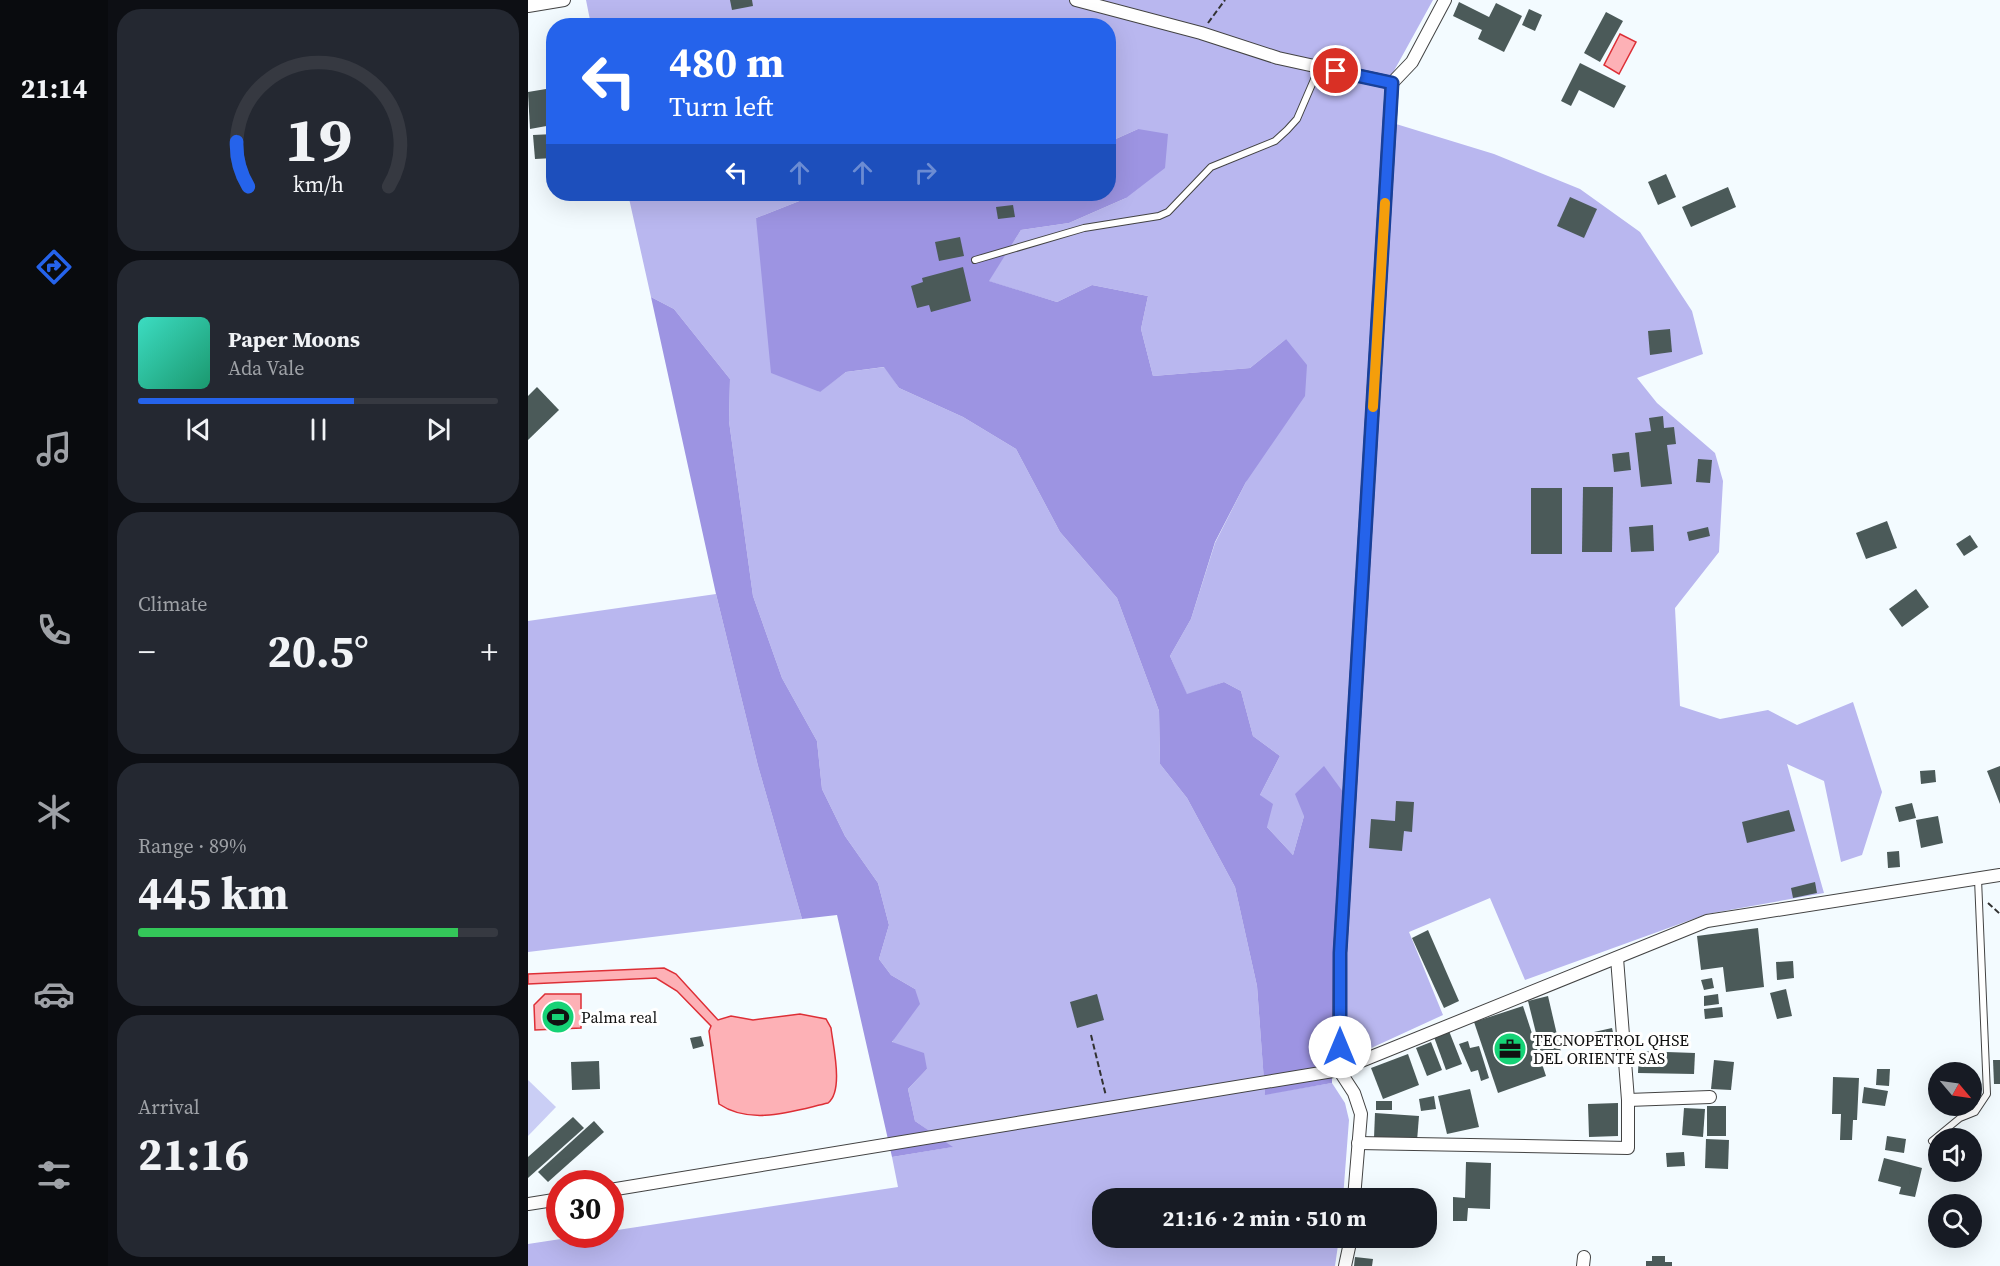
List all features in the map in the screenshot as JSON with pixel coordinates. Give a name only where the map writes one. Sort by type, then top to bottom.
[{"type":"street","points":[[528,6],[564,0]]},
{"type":"street","points":[[1076,0],[1202,33],[1278,58],[1392,83]]},
{"type":"street","points":[[1355,1188],[1360,1114],[1354,1093],[1339,1070],[1340,953],[1392,83],[1412,62],[1445,0]]},
{"type":"street","points":[[624,1188],[1339,1070],[1707,921],[2000,875]]},
{"type":"street","points":[[1358,1143],[1628,1148],[1628,1100],[1617,958]]},
{"type":"street","points":[[1628,1100],[1710,1097]]},
{"type":"street","points":[[528,1204],[546,1201]]},
{"type":"street","points":[[1345,1266],[1350,1248]]},
{"type":"lane","points":[[975,260],[1084,228],[1168,212],[1211,167],[1275,141],[1287,130],[1297,119],[1319,68]]},
{"type":"lane","points":[[1948,1128],[1960,1118],[1975,1112],[1987,1094],[1978,879]]},
{"type":"path","points":[[1202,33],[1225,0]]},
{"type":"path","points":[[1091,1035],[1108,1108]]},
{"type":"shaded area","points":[[586,0],[1433,0],[1384,89],[1383,120],[1494,154],[1580,189],[1640,232],[1692,311],[1703,354],[1637,378],[1657,403],[1715,453],[1723,481],[1719,552],[1675,608],[1680,706],[1720,719],[1768,710],[1797,725],[1853,702],[1882,792],[1862,855],[1841,862],[1824,781],[1787,764],[1824,893],[1707,914],[1525,980],[1490,898],[1409,932],[1443,1015],[1332,1066],[1334,954],[1304,816],[1293,855],[1267,827],[1260,795],[1280,756],[1253,736],[1241,691],[1224,682],[1187,695],[1170,656],[1191,619],[1215,543],[1246,482],[1286,339],[1250,368],[1153,376],[1141,329],[1148,296],[1092,285],[1057,302],[988,281],[1021,230],[1069,223],[1126,198],[1138,129],[1116,139],[1116,18],[590,18]]},
{"type":"shaded area","points":[[1620,34],[1636,42],[1619,74],[1604,65]]},
{"type":"shaded area","points":[[1138,129],[1168,134],[1165,168],[1126,198],[1069,223],[1021,230],[989,281],[1057,302],[1092,285],[1148,296],[1141,329],[1153,376],[1250,368],[1286,339],[1307,365],[1305,396],[1246,482],[1215,542],[1191,619],[1170,656],[1187,694],[1224,682],[1241,691],[1253,736],[1280,756],[1260,795],[1273,804],[1267,827],[1293,855],[1304,816],[1295,794],[1324,766],[1343,792],[1334,954],[1332,1083],[1265,1095],[1257,986],[1235,887],[1187,798],[1160,764],[1159,711],[1117,598],[1060,532],[1016,449],[963,417],[899,388],[884,367],[846,372],[820,392],[771,373],[756,218],[799,201],[1116,201],[1116,139]]},
{"type":"shaded area","points":[[630,201],[799,201],[756,218],[819,392],[846,372],[885,367],[899,388],[963,417],[1016,449],[1060,532],[1117,598],[1159,711],[1160,764],[1187,798],[1235,887],[1257,986],[1265,1094],[1332,1083],[1345,1103],[1349,1120],[1344,1188],[1092,1188],[1092,1248],[1338,1248],[1335,1266],[528,1266],[528,1244],[546,1241],[546,1248],[624,1248],[624,1229],[898,1187],[892,1157],[952,1147],[915,1121],[908,1089],[927,1069],[892,1043],[915,989],[891,975],[879,959],[889,925],[878,883],[845,836],[822,789],[817,741],[782,678],[753,596],[729,421],[730,379],[674,309],[651,297]]},
{"type":"shaded area","points":[[651,297],[674,309],[730,379],[729,421],[753,596],[782,678],[817,741],[822,789],[845,836],[878,883],[889,925],[879,959],[891,975],[915,989],[920,1004],[892,1042],[924,1053],[927,1069],[908,1089],[915,1121],[953,1147],[892,1157],[837,915],[802,919],[758,766],[716,594]]},
{"type":"shaded area","points":[[716,594],[758,766],[802,919],[528,952],[528,621]]},
{"type":"shaded area","points":[[664,968],[676,974],[718,1020],[731,1016],[753,1020],[800,1014],[826,1019],[831,1028],[837,1079],[833,1097],[828,1103],[772,1115],[745,1114],[731,1111],[719,1104],[709,1031],[711,1026],[677,991],[656,978],[528,984],[528,974]]},
{"type":"shaded area","name":"Palma real","points":[[545,994],[581,994],[581,1028],[535,1030],[534,1005]]},
{"type":"shaded area","points":[[528,1080],[556,1107],[528,1136]]},
{"type":"building","points":[[730,0],[752,0],[753,6],[732,10]]},
{"type":"building","points":[[1459,2],[1489,17],[1496,3],[1522,16],[1504,52],[1478,39],[1482,30],[1453,16]]},
{"type":"building","points":[[1529,9],[1542,15],[1535,31],[1522,25]]},
{"type":"building","points":[[1606,12],[1623,21],[1600,62],[1584,53]]},
{"type":"building","points":[[1580,63],[1626,86],[1614,108],[1579,90],[1571,106],[1561,101]]},
{"type":"building","points":[[546,89],[546,126],[530,129],[528,92]]},
{"type":"building","points":[[546,134],[546,158],[535,159],[533,135]]},
{"type":"building","points":[[1666,174],[1676,197],[1658,205],[1648,182]]},
{"type":"building","points":[[1728,187],[1736,207],[1691,227],[1682,207]]},
{"type":"building","points":[[1570,197],[1597,209],[1584,238],[1557,226]]},
{"type":"building","points":[[1013,205],[1015,217],[998,219],[996,207]]},
{"type":"building","points":[[960,237],[964,256],[939,261],[935,242]]},
{"type":"building","points":[[963,267],[971,301],[931,312],[929,305],[917,308],[911,286],[923,282],[922,278]]},
{"type":"building","points":[[1670,329],[1672,352],[1650,355],[1648,331]]},
{"type":"building","points":[[537,387],[559,410],[528,440],[528,396]]},
{"type":"building","points":[[1663,416],[1664,428],[1674,427],[1676,444],[1667,445],[1672,484],[1641,487],[1635,433],[1651,431],[1649,418]]},
{"type":"building","points":[[1629,452],[1631,470],[1614,472],[1612,454]]},
{"type":"building","points":[[1698,459],[1712,460],[1710,483],[1696,482]]},
{"type":"building","points":[[1583,487],[1613,487],[1612,552],[1582,552]]},
{"type":"building","points":[[1531,488],[1562,488],[1562,554],[1531,554]]},
{"type":"building","points":[[1887,521],[1897,548],[1866,559],[1856,533]]},
{"type":"building","points":[[1653,525],[1654,551],[1631,552],[1629,527]]},
{"type":"building","points":[[1708,527],[1710,536],[1689,541],[1687,532]]},
{"type":"building","points":[[1970,535],[1978,547],[1964,556],[1956,544]]},
{"type":"building","points":[[1916,589],[1929,607],[1902,627],[1889,609]]},
{"type":"building","points":[[2000,766],[2000,804],[1987,771]]},
{"type":"building","points":[[1935,770],[1936,782],[1921,784],[1920,771]]},
{"type":"building","points":[[1396,801],[1414,802],[1412,832],[1404,831],[1402,851],[1369,848],[1371,819],[1395,821]]},
{"type":"building","points":[[1912,803],[1916,818],[1899,822],[1895,807]]},
{"type":"building","points":[[1789,810],[1795,831],[1747,843],[1742,822]]},
{"type":"building","points":[[1938,816],[1943,843],[1921,848],[1916,820]]},
{"type":"building","points":[[1899,851],[1900,867],[1888,868],[1887,852]]},
{"type":"building","points":[[1815,882],[1817,893],[1793,898],[1791,888]]},
{"type":"building","points":[[1758,928],[1764,987],[1726,992],[1723,967],[1701,970],[1697,936]]},
{"type":"building","points":[[1428,930],[1459,1001],[1444,1008],[1412,938]]},
{"type":"building","points":[[1793,961],[1794,978],[1777,980],[1776,962]]},
{"type":"building","points":[[1712,978],[1714,988],[1704,990],[1701,980]]},
{"type":"building","points":[[1786,989],[1792,1016],[1777,1019],[1770,993]]},
{"type":"building","points":[[1097,994],[1104,1020],[1077,1028],[1070,1002]]},
{"type":"building","points":[[1718,994],[1719,1004],[1704,1006],[1704,996]]},
{"type":"building","points":[[1548,996],[1561,1052],[1542,1057],[1528,1001]]},
{"type":"building","name":"TECNOPETROL QHSE DEL ORIENTE SAS","points":[[1523,1006],[1546,1076],[1498,1093],[1474,1022]]},
{"type":"building","points":[[1722,1007],[1723,1017],[1705,1019],[1704,1009]]},
{"type":"building","points":[[1612,1028],[1615,1041],[1598,1046],[1594,1032]]},
{"type":"building","points":[[1449,1031],[1462,1064],[1446,1070],[1434,1037]]},
{"type":"building","points":[[701,1036],[704,1046],[693,1049],[690,1038]]},
{"type":"building","points":[[1468,1041],[1470,1048],[1479,1046],[1489,1078],[1481,1081],[1478,1070],[1471,1072],[1459,1044]]},
{"type":"building","points":[[1431,1042],[1442,1070],[1427,1076],[1416,1048]]},
{"type":"building","points":[[1639,1051],[1695,1053],[1694,1074],[1638,1073]]},
{"type":"building","points":[[1408,1054],[1419,1085],[1383,1099],[1371,1068]]},
{"type":"building","points":[[1714,1060],[1734,1062],[1731,1090],[1711,1089]]},
{"type":"building","points":[[1993,1060],[2000,1060],[2000,1084],[1994,1084]]},
{"type":"building","points":[[599,1061],[600,1089],[572,1090],[571,1062]]},
{"type":"building","points":[[1877,1069],[1890,1069],[1889,1086],[1876,1085]]},
{"type":"building","points":[[1833,1077],[1859,1078],[1857,1120],[1853,1120],[1852,1140],[1840,1140],[1841,1114],[1832,1114]]},
{"type":"building","points":[[1864,1087],[1888,1091],[1885,1106],[1862,1103]]},
{"type":"building","points":[[1470,1089],[1479,1127],[1447,1134],[1438,1096]]},
{"type":"building","points":[[1434,1096],[1436,1109],[1421,1111],[1419,1099]]},
{"type":"building","points":[[1376,1101],[1392,1101],[1392,1110],[1376,1110]]},
{"type":"building","points":[[1618,1103],[1618,1136],[1589,1137],[1588,1104]]},
{"type":"building","points":[[1707,1106],[1726,1106],[1726,1136],[1707,1136]]},
{"type":"building","points":[[1684,1108],[1705,1109],[1703,1137],[1682,1135]]},
{"type":"building","points":[[1375,1113],[1419,1116],[1417,1141],[1374,1138]]},
{"type":"building","points":[[573,1117],[584,1128],[528,1178],[528,1157]]},
{"type":"building","points":[[594,1121],[604,1132],[561,1170],[546,1170],[546,1180],[538,1172]]},
{"type":"building","points":[[1887,1136],[1906,1139],[1904,1153],[1885,1150]]},
{"type":"building","points":[[1706,1139],[1729,1140],[1728,1169],[1705,1168]]},
{"type":"building","points":[[1684,1152],[1685,1166],[1667,1167],[1666,1153]]},
{"type":"building","points":[[1884,1158],[1922,1168],[1915,1197],[1899,1194],[1901,1187],[1878,1181]]},
{"type":"building","points":[[1466,1162],[1491,1163],[1490,1209],[1468,1208],[1467,1221],[1453,1221],[1453,1197],[1465,1198]]},
{"type":"building","points":[[1652,1256],[1665,1256],[1665,1262],[1672,1262],[1672,1266],[1646,1266],[1646,1261],[1652,1261]]},
{"type":"building","points":[[1355,1257],[1373,1259],[1372,1266],[1354,1266]]},
{"type":"slow traffic","points":[[1373,407],[1385,203]]},
{"type":"place","name":"Palma real","points":[[558,1017]]},
{"type":"place","name":"TECNOPETROL QHSE DEL ORIENTE SAS","points":[[1510,1049]]},
{"type":"route","points":[[1336,71],[1392,83],[1340,953],[1340,1047]]}]
